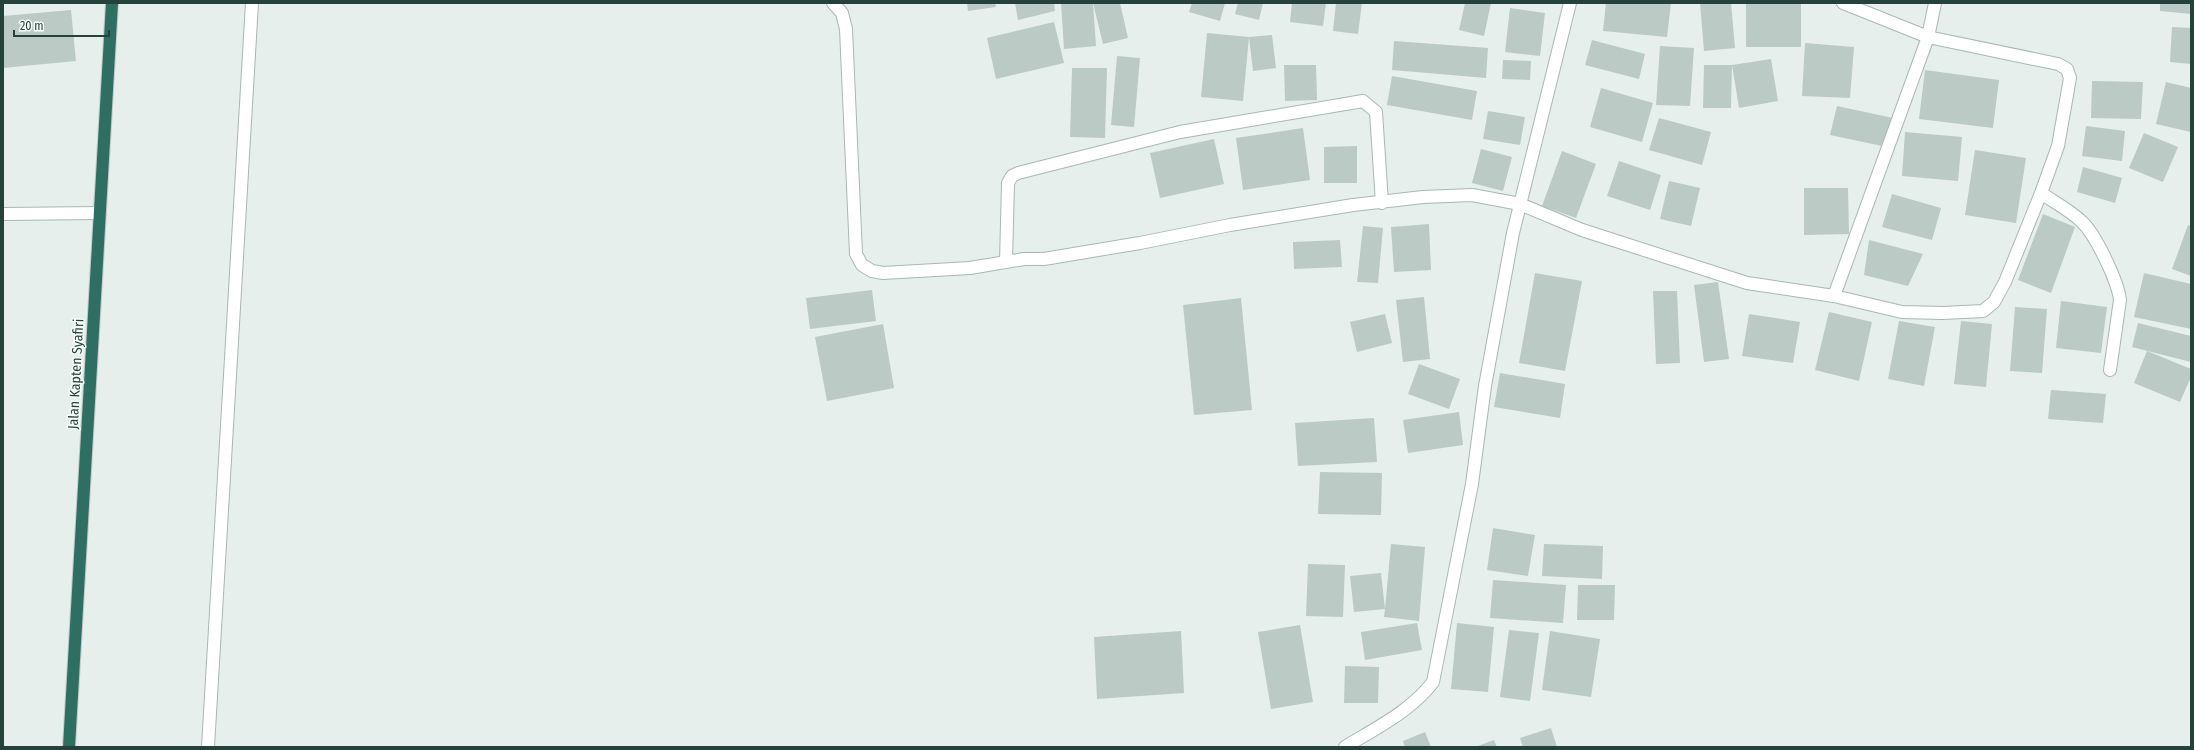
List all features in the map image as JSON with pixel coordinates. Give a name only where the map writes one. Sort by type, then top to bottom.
[{"type":"highway","name":"Jalan Kapten Syafiri","points":[[69,747],[112,3]]},
{"type":"street","points":[[208,747],[252,3]]},
{"type":"street","points":[[833,3],[842,13],[846,28],[856,254],[862,265],[872,271],[894,273],[970,268],[1006,262],[1044,259],[1140,243],[1230,225],[1423,197],[1472,195],[1520,204],[1582,230],[1747,283],[1834,296],[1902,312],[1943,313],[1983,311],[1994,302],[2005,282],[2041,193],[2058,146],[2070,78],[2068,69],[2058,64],[1928,37],[1843,3]]},
{"type":"street","points":[[1345,747],[1410,707],[1423,696],[1434,682],[1472,484],[1485,386],[1520,204],[1570,3]]},
{"type":"street","points":[[1834,296],[1928,37],[1935,3]]},
{"type":"street","points":[[1006,262],[1008,183],[1012,176],[1018,173],[1180,132],[1363,101],[1376,112],[1382,203]]},
{"type":"street","points":[[2041,193],[2082,222],[2094,237],[2119,290],[2120,300],[2110,370]]},
{"type":"street","points":[[3,214],[100,214]]},
{"type":"building","points":[[967,3],[995,3],[996,7],[968,11]]},
{"type":"building","points":[[1015,3],[1054,3],[1055,11],[1018,20]]},
{"type":"building","points":[[1061,3],[1093,3],[1096,46],[1064,49]]},
{"type":"building","points":[[1093,3],[1120,3],[1128,38],[1103,44]]},
{"type":"building","points":[[1192,3],[1225,3],[1220,21],[1189,12]]},
{"type":"building","points":[[1238,3],[1263,3],[1259,20],[1235,14]]},
{"type":"building","points":[[1292,3],[1326,3],[1323,26],[1290,22]]},
{"type":"building","points":[[1336,3],[1362,3],[1358,34],[1333,31]]},
{"type":"building","points":[[1465,3],[1491,3],[1484,36],[1459,30]]},
{"type":"building","points":[[1606,3],[1671,3],[1667,37],[1603,31]]},
{"type":"building","points":[[1700,3],[1731,3],[1735,48],[1704,51]]},
{"type":"building","points":[[1746,3],[1801,3],[1801,47],[1746,47]]},
{"type":"building","points":[[2160,3],[2191,3],[2191,14],[2160,11]]},
{"type":"building","points":[[1510,8],[1545,13],[1540,56],[1505,52]]},
{"type":"building","points":[[71,10],[76,61],[3,68],[3,16]]},
{"type":"building","points":[[1054,22],[1064,63],[996,79],[987,38]]},
{"type":"building","points":[[2172,27],[2191,28],[2191,64],[2170,62]]},
{"type":"building","points":[[1207,33],[1249,37],[1243,101],[1201,97]]},
{"type":"building","points":[[1272,35],[1276,68],[1253,71],[1249,37]]},
{"type":"building","points":[[1592,40],[1645,54],[1639,79],[1585,65]]},
{"type":"building","points":[[1394,41],[1488,48],[1486,78],[1392,70]]},
{"type":"building","points":[[1805,43],[1854,47],[1850,98],[1802,96]]},
{"type":"building","points":[[1660,46],[1694,48],[1690,106],[1656,105]]},
{"type":"building","points":[[1117,56],[1140,58],[1134,127],[1111,125]]},
{"type":"building","points":[[1771,59],[1778,101],[1739,108],[1732,65]]},
{"type":"building","points":[[1503,60],[1531,61],[1530,80],[1502,79]]},
{"type":"building","points":[[1284,65],[1316,65],[1317,100],[1285,101]]},
{"type":"building","points":[[1704,65],[1732,65],[1731,108],[1703,108]]},
{"type":"building","points":[[1072,68],[1107,68],[1105,138],[1070,137]]},
{"type":"building","points":[[1925,70],[1999,80],[1993,128],[1919,119]]},
{"type":"building","points":[[1392,76],[1477,91],[1472,120],[1387,105]]},
{"type":"building","points":[[2092,81],[2143,82],[2141,119],[2091,118]]},
{"type":"building","points":[[2166,82],[2191,88],[2191,132],[2156,124]]},
{"type":"building","points":[[1601,88],[1653,103],[1642,142],[1590,127]]},
{"type":"building","points":[[1837,106],[1893,118],[1887,147],[1830,135]]},
{"type":"building","points":[[1488,111],[1525,117],[1520,145],[1483,139]]},
{"type":"building","points":[[1659,118],[1711,132],[1702,165],[1649,150]]},
{"type":"building","points":[[2086,126],[2125,131],[2122,161],[2082,156]]},
{"type":"building","points":[[1303,128],[1310,180],[1243,190],[1236,138]]},
{"type":"building","points":[[1905,132],[1962,137],[1958,181],[1902,176]]},
{"type":"building","points":[[2144,133],[2178,147],[2163,182],[2129,168]]},
{"type":"building","points":[[1214,139],[1224,184],[1160,198],[1150,153]]},
{"type":"building","points":[[1357,146],[1357,183],[1324,183],[1324,147]]},
{"type":"building","points":[[1481,149],[1512,157],[1503,191],[1472,183]]},
{"type":"building","points":[[1975,150],[2026,158],[2016,223],[1965,215]]},
{"type":"building","points":[[1562,151],[1596,164],[1576,218],[1542,206]]},
{"type":"building","points":[[1619,161],[1661,175],[1650,210],[1607,196]]},
{"type":"building","points":[[2083,167],[2122,178],[2115,203],[2077,192]]},
{"type":"building","points":[[1669,181],[1700,188],[1691,226],[1660,219]]},
{"type":"building","points":[[1804,188],[1848,188],[1849,234],[1804,235]]},
{"type":"building","points":[[1892,194],[1941,208],[1932,240],[1882,227]]},
{"type":"building","points":[[2043,214],[2075,227],[2051,293],[2018,280]]},
{"type":"building","points":[[1429,224],[1431,270],[1394,272],[1391,227]]},
{"type":"building","points":[[2188,225],[2191,226],[2191,276],[2172,269]]},
{"type":"building","points":[[1363,226],[1383,228],[1378,283],[1357,282]]},
{"type":"building","points":[[1340,240],[1342,267],[1294,269],[1293,242]]},
{"type":"building","points":[[1869,240],[1923,254],[1908,286],[1864,275]]},
{"type":"building","points":[[1535,273],[1582,281],[1565,371],[1519,363]]},
{"type":"building","points":[[2144,273],[2191,284],[2191,329],[2134,317]]},
{"type":"building","points":[[1718,282],[1729,359],[1704,362],[1694,285]]},
{"type":"building","points":[[872,290],[876,321],[810,329],[806,298]]},
{"type":"building","points":[[1653,291],[1677,291],[1680,363],[1656,364]]},
{"type":"building","points":[[1424,297],[1430,359],[1403,362],[1396,300]]},
{"type":"building","points":[[1241,298],[1252,410],[1194,415],[1183,305]]},
{"type":"building","points":[[2061,301],[2107,307],[2101,353],[2056,348]]},
{"type":"building","points":[[2015,307],[2047,309],[2042,373],[2010,371]]},
{"type":"building","points":[[1829,312],[1872,322],[1859,381],[1815,370]]},
{"type":"building","points":[[1385,314],[1392,343],[1357,352],[1350,322]]},
{"type":"building","points":[[1749,314],[1800,322],[1793,363],[1742,356]]},
{"type":"building","points":[[1899,321],[1935,327],[1924,386],[1888,379]]},
{"type":"building","points":[[1961,321],[1992,324],[1986,387],[1954,384]]},
{"type":"building","points":[[2138,323],[2191,336],[2191,362],[2132,347]]},
{"type":"building","points":[[883,324],[894,388],[827,401],[815,337]]},
{"type":"building","points":[[2147,351],[2191,369],[2191,377],[2180,402],[2134,383]]},
{"type":"building","points":[[1419,364],[1460,379],[1449,409],[1408,394]]},
{"type":"building","points":[[1500,373],[1565,384],[1560,418],[1494,407]]},
{"type":"building","points":[[2051,390],[2106,394],[2103,423],[2048,419]]},
{"type":"building","points":[[1459,412],[1463,445],[1408,453],[1403,420]]},
{"type":"building","points":[[1374,418],[1377,462],[1298,466],[1295,423]]},
{"type":"building","points":[[1320,472],[1382,473],[1381,515],[1318,514]]},
{"type":"building","points":[[1493,528],[1535,535],[1528,576],[1487,570]]},
{"type":"building","points":[[1391,544],[1425,547],[1419,621],[1384,617]]},
{"type":"building","points":[[1544,544],[1603,546],[1602,579],[1542,576]]},
{"type":"building","points":[[1308,564],[1345,565],[1343,617],[1306,616]]},
{"type":"building","points":[[1381,573],[1385,609],[1354,612],[1350,576]]},
{"type":"building","points":[[1493,580],[1566,585],[1563,623],[1490,618]]},
{"type":"building","points":[[1578,585],[1615,585],[1614,620],[1577,620]]},
{"type":"building","points":[[1417,623],[1422,650],[1365,660],[1361,632]]},
{"type":"building","points":[[1457,623],[1494,627],[1488,692],[1451,689]]},
{"type":"building","points":[[1300,625],[1313,702],[1271,709],[1258,632]]},
{"type":"building","points":[[1509,630],[1539,633],[1530,701],[1500,697]]},
{"type":"building","points":[[1181,631],[1184,693],[1097,699],[1094,637]]},
{"type":"building","points":[[1550,631],[1600,639],[1591,697],[1542,690]]},
{"type":"building","points":[[1345,666],[1379,667],[1378,703],[1344,703]]},
{"type":"building","points":[[1551,728],[1557,747],[1523,747],[1520,738]]},
{"type":"building","points":[[1425,732],[1431,747],[1405,747],[1403,741]]},
{"type":"building","points":[[1494,740],[1497,747],[1475,747]]}]
